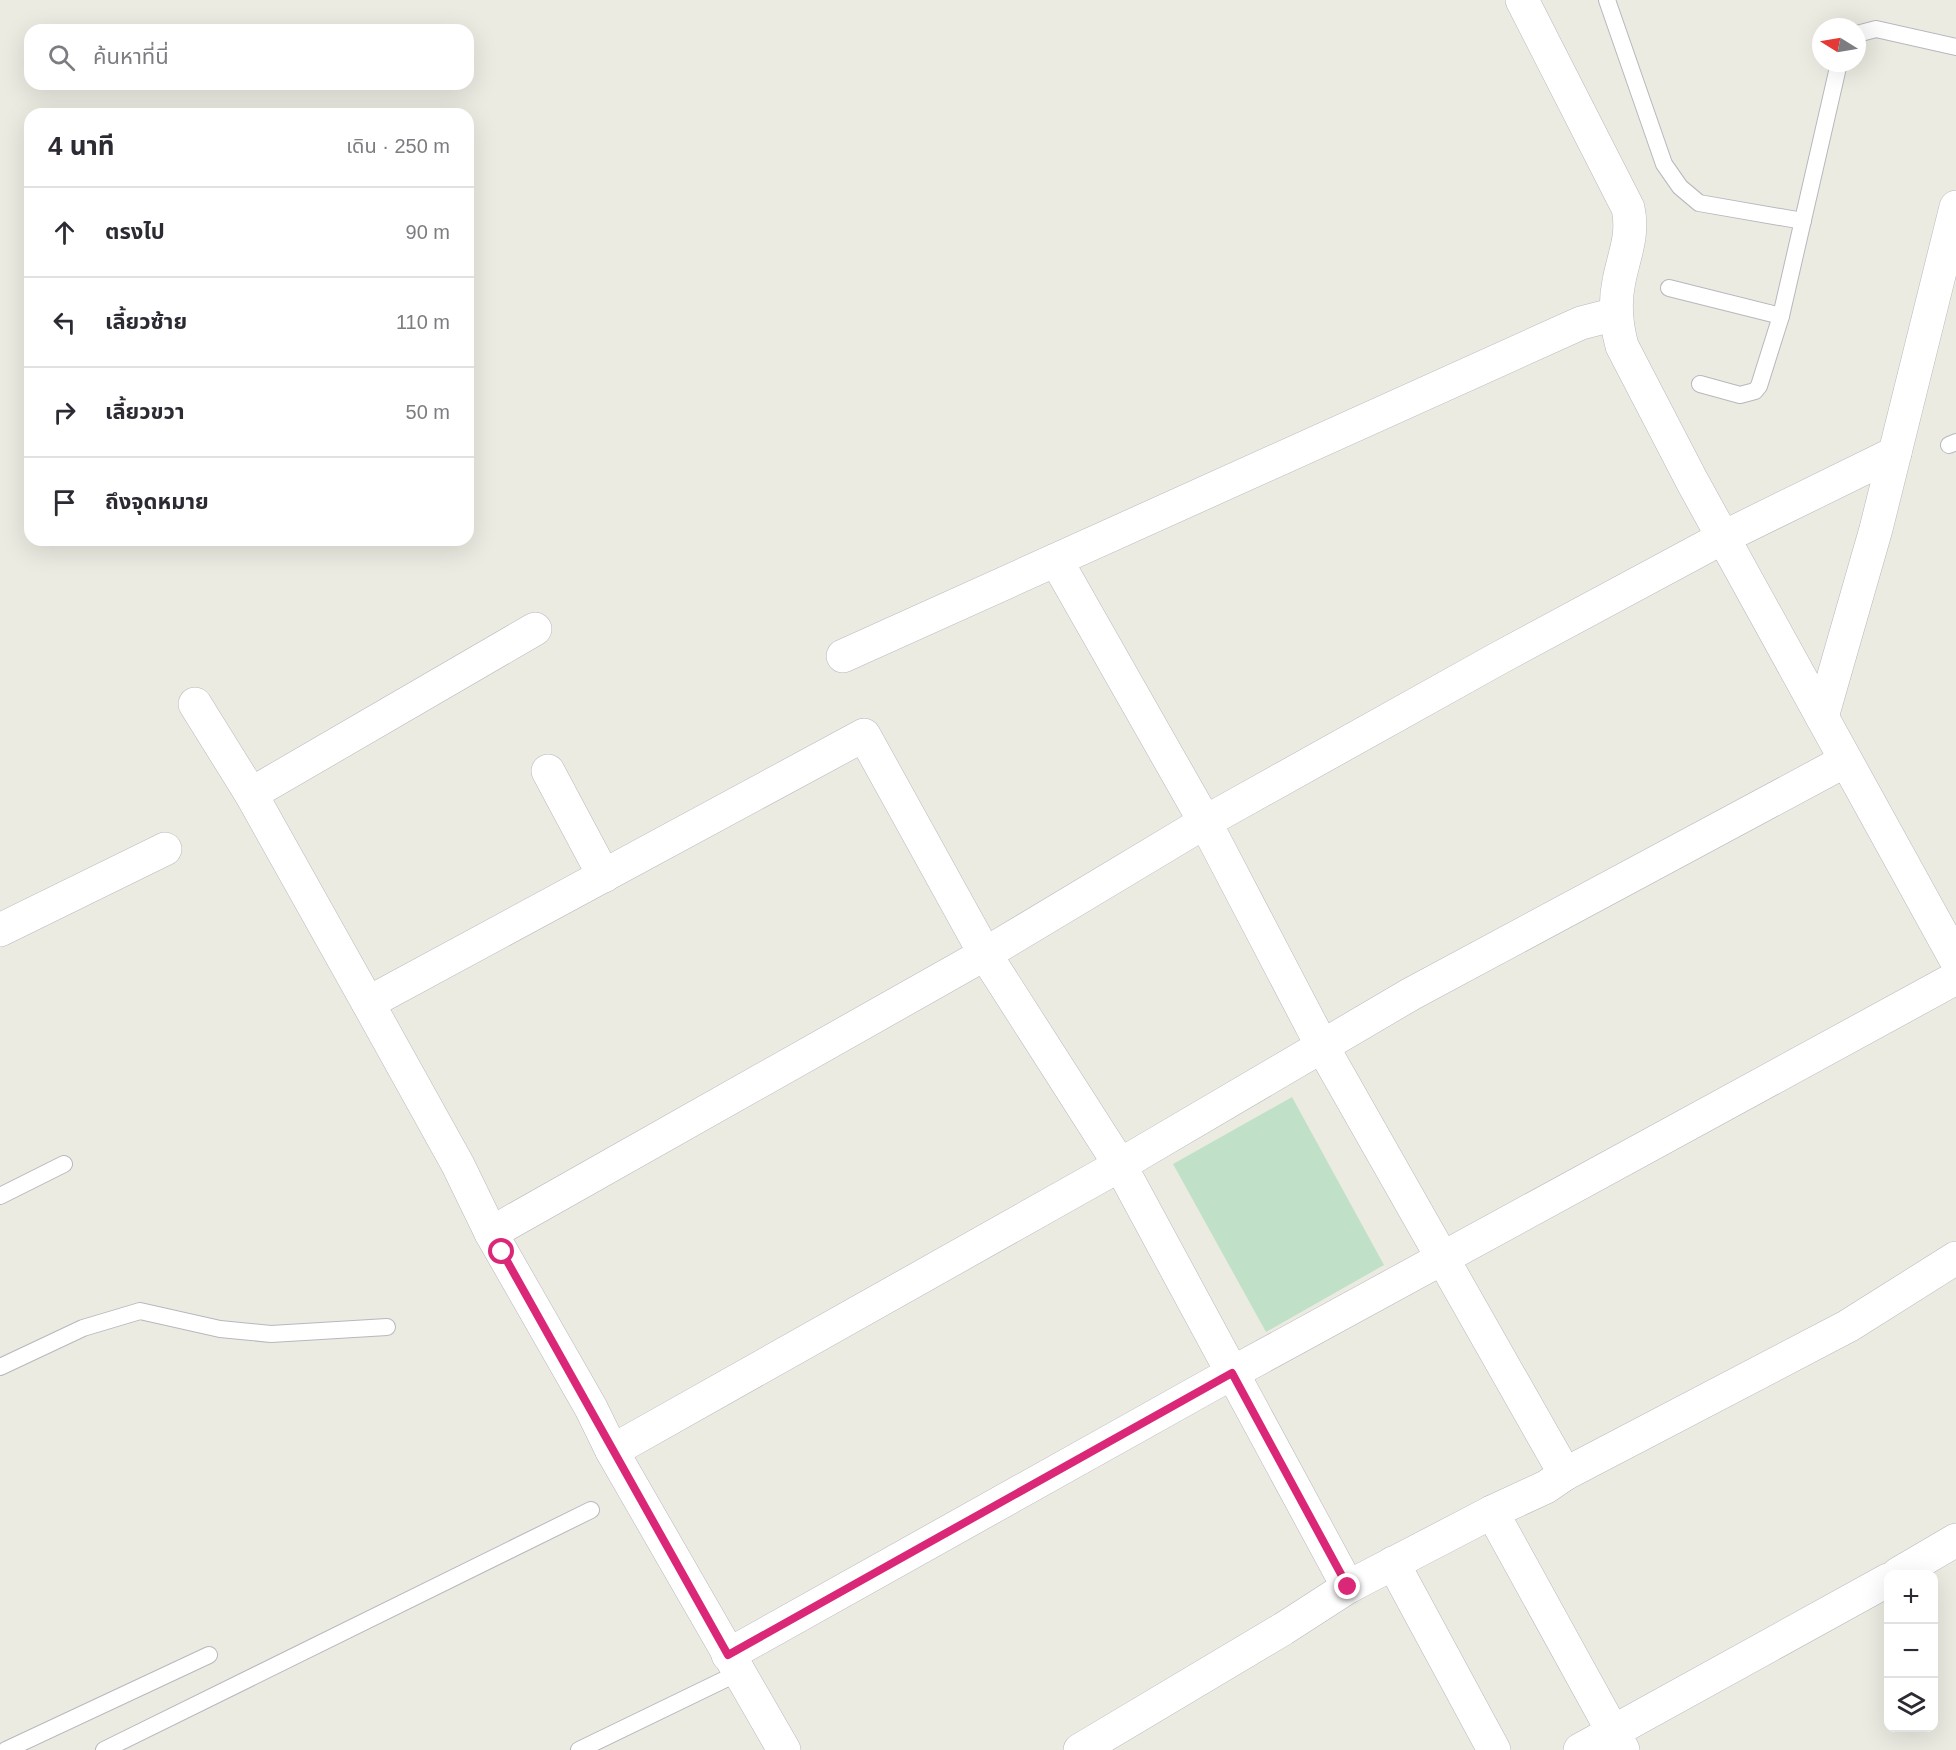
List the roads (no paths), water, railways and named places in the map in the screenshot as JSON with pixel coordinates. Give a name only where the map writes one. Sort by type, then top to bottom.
[{"type":"street","points":[[1522,0],[1628,208],[1632,224],[1618,283],[1616,314],[1616,324],[1622,346],[1692,481],[1956,960]]},
{"type":"street","points":[[1822,717],[1951,252],[1956,207]]},
{"type":"street","points":[[843,656],[1581,323],[1616,314]]},
{"type":"street","points":[[491,1233],[985,954],[1205,822],[1498,658],[1724,537],[1895,453]]},
{"type":"street","points":[[1056,560],[1205,822],[1322,1046],[1565,1474]]},
{"type":"street","points":[[251,794],[535,629]]},
{"type":"street","points":[[195,704],[251,794],[458,1165],[491,1233],[591,1408],[612,1451],[784,1750]]},
{"type":"street","points":[[368,1003],[864,735],[985,954],[1120,1165],[1348,1587]]},
{"type":"street","points":[[612,1451],[1120,1165],[1411,994],[1845,761]]},
{"type":"street","points":[[548,771],[604,876]]},
{"type":"street","points":[[0,930],[165,849]]},
{"type":"street","points":[[733,1664],[1232,1373],[1956,978]]},
{"type":"street","points":[[1080,1750],[1283,1629],[1348,1587],[1546,1486],[1848,1326],[1956,1258]]},
{"type":"street","points":[[1492,1512],[1618,1741]]},
{"type":"street","points":[[1906,1570],[1956,1540]]},
{"type":"street","points":[[1393,1563],[1494,1750]]},
{"type":"street","points":[[1580,1750],[1618,1741],[1884,1582]]},
{"type":"lane","points":[[1607,0],[1664,164],[1680,187],[1699,203],[1803,221]]},
{"type":"lane","points":[[1866,32],[1876,29],[1956,47]]},
{"type":"lane","points":[[1700,384],[1740,395],[1755,391],[1759,386],[1781,316],[1837,72]]},
{"type":"lane","points":[[1670,288],[1781,316]]},
{"type":"lane","points":[[0,1196],[64,1164]]},
{"type":"lane","points":[[0,1367],[82,1328],[140,1311],[220,1329],[271,1334],[387,1328]]},
{"type":"lane","points":[[104,1750],[591,1510]]},
{"type":"lane","points":[[6,1750],[209,1655]]},
{"type":"lane","points":[[579,1750],[733,1664]]}]
